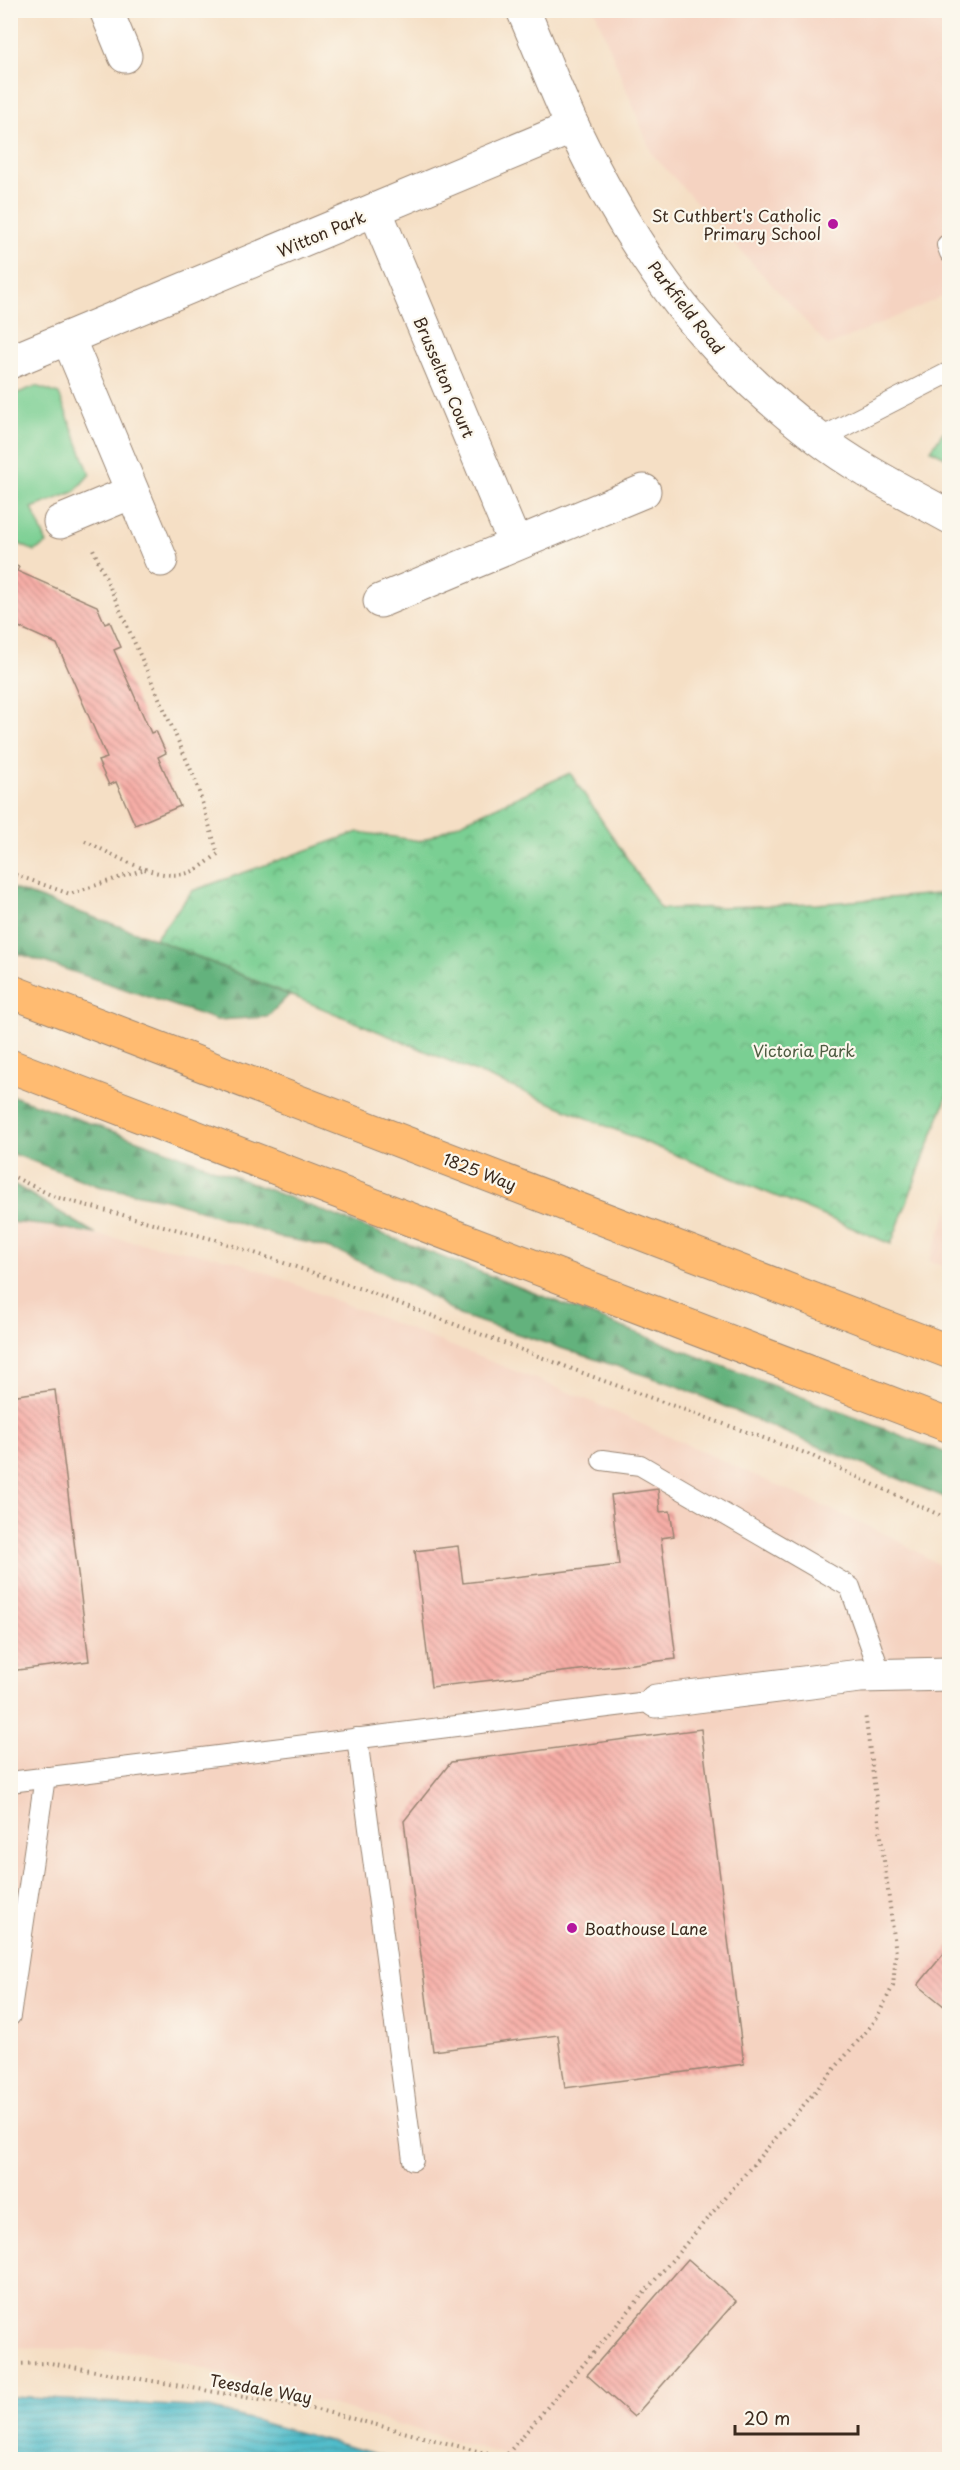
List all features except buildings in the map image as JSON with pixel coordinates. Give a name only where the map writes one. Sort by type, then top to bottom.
[{"type":"main road","name":"1825 Way","points":[[10,992],[950,1352]]},
{"type":"main road","points":[[10,1066],[950,1426]]},
{"type":"street","points":[[106,10],[125,56]]},
{"type":"street","name":"Parkfield Road","points":[[523,10],[573,127],[612,201],[644,252],[684,307],[729,360],[819,439],[865,470],[950,517]]},
{"type":"street","name":"Witton Park","points":[[10,362],[573,127]]},
{"type":"street","name":"Brusselton Court","points":[[375,210],[515,544]]},
{"type":"street","points":[[68,338],[161,560]]},
{"type":"street","points":[[380,601],[644,491]]},
{"type":"street","points":[[69,519],[132,492]]},
{"type":"street","points":[[656,1701],[870,1676],[950,1674]]},
{"type":"lane","points":[[950,244],[947,245],[950,253]]},
{"type":"lane","points":[[819,439],[950,372]]},
{"type":"lane","points":[[602,1460],[640,1465],[850,1587],[870,1676]]},
{"type":"lane","points":[[10,1782],[656,1701]]},
{"type":"lane","points":[[357,1738],[413,2160]]},
{"type":"lane","points":[[10,2016],[45,1777]]},
{"type":"path","points":[[69,519],[195,779],[218,854],[193,871],[167,876],[145,869],[86,841]]},
{"type":"path","points":[[10,873],[69,894],[145,869]]},
{"type":"path","points":[[10,1174],[55,1197],[216,1240],[364,1290],[808,1454],[950,1520]]},
{"type":"path","name":"Teesdale Way","points":[[10,2364],[50,2363],[323,2411],[504,2458],[874,2021],[893,1986],[896,1953],[870,1676]]},
{"type":"shaded area","name":"St Cuthbert's Catholic Primary School","points":[[595,11],[949,11],[949,294],[828,346],[652,154]]},
{"type":"shaded area","points":[[949,1208],[949,1269],[929,1261]]},
{"type":"shaded area","points":[[11,1222],[50,1226],[233,1260],[586,1399],[894,1538],[949,1571],[949,2459],[519,2459],[146,2352],[11,2347]]},
{"type":"green space","points":[[36,386],[59,394],[90,474],[74,492],[32,508],[47,544],[34,551],[11,540],[10,396]]},
{"type":"green space","points":[[949,429],[949,459],[931,450],[943,432]]},
{"type":"green space","name":"Victoria Park","points":[[570,773],[661,909],[817,904],[949,893],[949,1091],[891,1244],[155,939],[192,891],[358,832],[421,841]]},
{"type":"green space","points":[[11,888],[155,939],[289,995],[267,1017],[217,1020],[11,951]]},
{"type":"green space","points":[[10,1095],[174,1153],[949,1454],[949,1499],[812,1444],[678,1386],[459,1315],[422,1291],[342,1253],[311,1243],[283,1238],[170,1200],[98,1186],[11,1153]]},
{"type":"green space","points":[[10,1182],[96,1234],[11,1222]]},
{"type":"water","points":[[11,2397],[210,2408],[394,2459],[11,2459]]},
{"type":"place","name":"St Cuthbert's Catholic Primary School","points":[[833,224]]},
{"type":"place","name":"Boathouse Lane","points":[[572,1928]]}]
